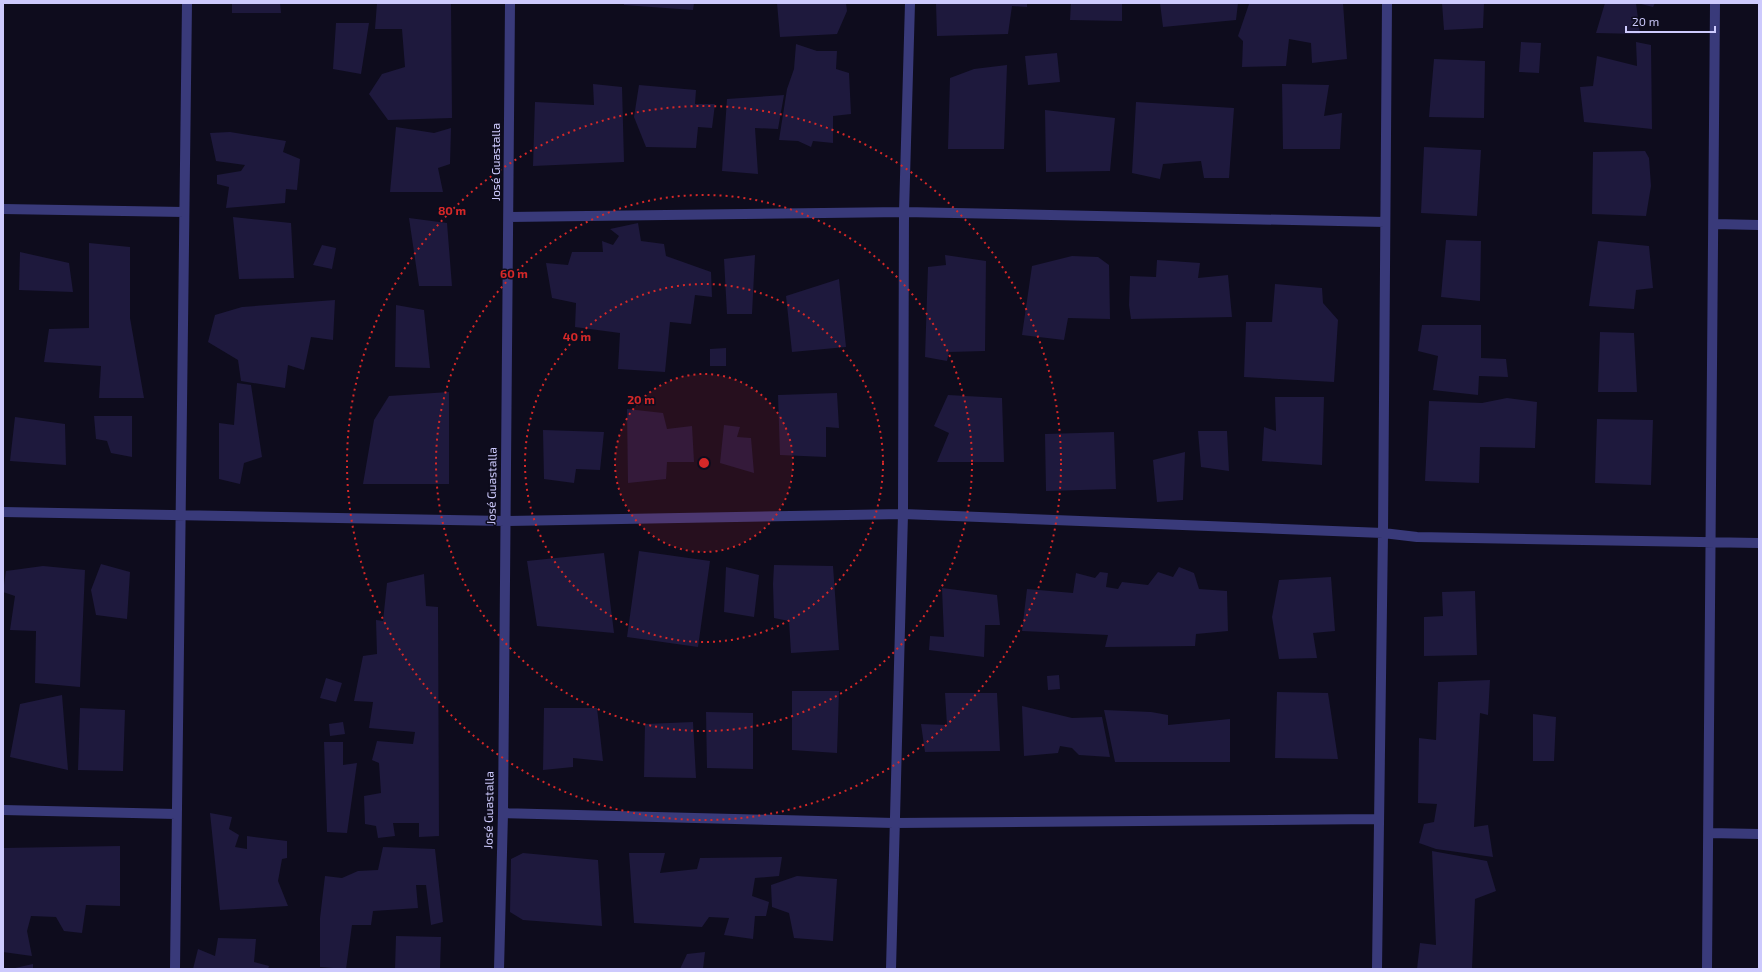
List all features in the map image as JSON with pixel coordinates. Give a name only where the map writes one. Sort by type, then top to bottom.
[{"type":"street","points":[[175,969],[187,3]]},
{"type":"street","name":"José Guastalla","points":[[499,969],[503,813],[510,3]]},
{"type":"street","points":[[891,969],[903,514],[904,212],[910,3]]},
{"type":"street","points":[[1377,969],[1383,533],[1387,3]]},
{"type":"street","points":[[1707,969],[1715,3]]},
{"type":"street","points":[[3,209],[184,212]]},
{"type":"street","points":[[509,217],[904,212],[1385,222]]},
{"type":"street","points":[[1714,224],[1759,225]]},
{"type":"street","points":[[3,512],[505,521],[903,514],[1383,533],[1417,537],[1759,543]]},
{"type":"street","points":[[3,810],[176,814]]},
{"type":"street","points":[[503,813],[894,823],[1379,819]]},
{"type":"street","points":[[1709,833],[1759,834]]},
{"type":"building","points":[[232,3],[280,3],[281,13],[232,13]]},
{"type":"building","points":[[377,3],[451,3],[452,118],[388,120],[369,94],[382,74],[405,67],[402,29],[375,29]]},
{"type":"building","points":[[624,3],[694,3],[693,10],[624,5]]},
{"type":"building","points":[[777,3],[846,3],[847,11],[837,34],[780,37]]},
{"type":"building","points":[[936,3],[1027,3],[1027,7],[1012,6],[1008,34],[937,36]]},
{"type":"building","points":[[1071,3],[1122,3],[1122,21],[1070,20]]},
{"type":"building","points":[[1160,3],[1238,3],[1236,20],[1163,27]]},
{"type":"building","points":[[1343,3],[1347,59],[1312,63],[1311,43],[1289,39],[1286,66],[1242,67],[1243,41],[1238,36],[1249,4]]},
{"type":"building","points":[[1442,3],[1484,3],[1483,28],[1444,30]]},
{"type":"building","points":[[1605,3],[1636,3],[1640,34],[1596,33]]},
{"type":"building","points":[[1637,3],[1655,3],[1653,7]]},
{"type":"building","points":[[336,23],[369,23],[361,74],[333,69]]},
{"type":"building","points":[[1521,42],[1541,43],[1539,73],[1519,72]]},
{"type":"building","points":[[1636,42],[1651,45],[1652,129],[1584,122],[1580,87],[1593,86],[1597,56],[1637,66]]},
{"type":"building","points":[[796,44],[817,51],[837,51],[836,69],[849,73],[851,114],[833,116],[833,143],[813,141],[811,147],[798,141],[779,140],[787,89],[794,69]]},
{"type":"building","points":[[1057,53],[1060,82],[1028,85],[1025,56]]},
{"type":"building","points":[[1434,59],[1485,61],[1484,118],[1429,117]]},
{"type":"building","points":[[1007,65],[1004,149],[948,149],[950,78],[974,69]]},
{"type":"building","points":[[593,84],[622,87],[624,162],[533,166],[535,102],[594,105]]},
{"type":"building","points":[[1282,84],[1329,85],[1324,116],[1342,113],[1340,149],[1283,149]]},
{"type":"building","points":[[639,85],[696,90],[695,104],[715,104],[712,128],[698,127],[696,148],[646,147],[634,117]]},
{"type":"building","points":[[784,95],[778,129],[755,128],[758,174],[722,171],[727,99]]},
{"type":"building","points":[[1136,102],[1234,108],[1229,178],[1204,178],[1201,161],[1163,164],[1160,179],[1132,173]]},
{"type":"building","points":[[1045,110],[1115,118],[1110,171],[1046,172]]},
{"type":"building","points":[[396,127],[434,133],[451,128],[450,164],[438,168],[443,192],[390,192]]},
{"type":"building","points":[[230,132],[286,141],[283,152],[300,159],[297,190],[286,189],[285,203],[226,208],[229,187],[217,184],[217,175],[241,171],[245,165],[216,161],[210,133]]},
{"type":"building","points":[[1424,147],[1481,150],[1477,216],[1421,213]]},
{"type":"building","points":[[1645,151],[1649,158],[1651,186],[1646,216],[1592,214],[1593,152]]},
{"type":"building","points":[[233,217],[291,223],[294,278],[239,279]]},
{"type":"building","points":[[409,218],[447,223],[452,286],[419,286]]},
{"type":"building","points":[[638,223],[641,241],[664,244],[666,256],[711,272],[712,297],[695,295],[691,324],[670,322],[665,372],[618,369],[620,333],[575,327],[576,303],[552,298],[546,263],[568,265],[572,252],[603,252],[602,241],[613,245],[619,236],[610,229]]},
{"type":"building","points":[[1446,240],[1481,241],[1480,301],[1441,297]]},
{"type":"building","points":[[1598,241],[1649,246],[1653,288],[1636,290],[1634,309],[1589,306]]},
{"type":"building","points":[[89,243],[130,247],[130,318],[144,398],[99,398],[101,366],[44,362],[49,329],[89,328]]},
{"type":"building","points":[[322,245],[336,248],[332,269],[313,265]]},
{"type":"building","points":[[20,252],[69,263],[73,292],[19,290]]},
{"type":"building","points":[[755,255],[752,314],[727,314],[724,259]]},
{"type":"building","points":[[945,255],[986,261],[985,351],[949,352],[947,361],[925,357],[928,267],[946,265]]},
{"type":"building","points":[[1072,256],[1098,257],[1109,265],[1110,319],[1068,318],[1064,340],[1022,335],[1032,266]]},
{"type":"building","points":[[1157,260],[1200,263],[1198,278],[1228,275],[1232,317],[1131,319],[1129,305],[1130,276],[1156,277]]},
{"type":"building","points":[[839,279],[846,347],[792,352],[786,296]]},
{"type":"building","points":[[1275,284],[1322,288],[1323,303],[1338,320],[1334,382],[1244,377],[1246,322],[1272,322]]},
{"type":"building","points":[[335,300],[333,340],[311,337],[304,370],[288,365],[285,388],[241,381],[238,360],[208,342],[215,315],[242,307]]},
{"type":"building","points":[[396,305],[424,310],[430,368],[395,367]]},
{"type":"building","points":[[1422,325],[1481,325],[1481,358],[1506,359],[1508,377],[1479,376],[1478,395],[1433,390],[1438,356],[1418,351]]},
{"type":"building","points":[[1600,332],[1634,333],[1637,392],[1598,392]]},
{"type":"building","points":[[726,348],[726,366],[710,366],[710,349]]},
{"type":"building","points":[[237,383],[251,385],[262,457],[244,463],[240,484],[219,479],[219,423],[234,425]]},
{"type":"building","points":[[449,392],[449,484],[363,484],[374,420],[389,396]]},
{"type":"building","points":[[837,393],[839,428],[826,427],[826,457],[780,455],[778,395]]},
{"type":"building","points":[[948,395],[1002,398],[1004,462],[937,462],[949,433],[934,426]]},
{"type":"building","points":[[1275,397],[1324,397],[1322,465],[1262,461],[1264,427],[1276,431]]},
{"type":"building","points":[[1507,398],[1537,402],[1535,448],[1480,447],[1479,483],[1425,481],[1429,401],[1482,403]]},
{"type":"building","points":[[627,409],[663,413],[667,429],[692,426],[694,462],[667,462],[666,479],[628,483]]},
{"type":"building","points":[[94,416],[132,416],[132,457],[111,453],[107,441],[96,439]]},
{"type":"building","points":[[15,417],[65,424],[66,465],[10,461]]},
{"type":"building","points":[[1597,419],[1653,420],[1651,485],[1595,483]]},
{"type":"building","points":[[724,425],[740,427],[737,437],[751,438],[754,473],[720,463]]},
{"type":"building","points":[[543,430],[604,432],[600,470],[576,469],[574,483],[544,479]]},
{"type":"building","points":[[1198,431],[1227,431],[1229,471],[1201,467]]},
{"type":"building","points":[[1114,432],[1116,489],[1046,491],[1045,434]]},
{"type":"building","points":[[1185,452],[1183,500],[1157,502],[1153,460]]},
{"type":"building","points":[[639,551],[710,561],[698,647],[627,637]]},
{"type":"building","points":[[604,553],[614,633],[537,626],[527,561]]},
{"type":"building","points":[[101,564],[130,572],[127,619],[96,615],[91,590]]},
{"type":"building","points":[[774,565],[833,566],[839,650],[791,653],[789,621],[774,618]]},
{"type":"building","points":[[43,566],[85,570],[80,687],[35,683],[36,631],[10,630],[15,596],[3,592],[6,571]]},
{"type":"building","points":[[726,567],[759,575],[754,617],[724,612]]},
{"type":"building","points":[[1179,567],[1194,573],[1199,589],[1227,591],[1228,631],[1196,634],[1195,646],[1105,647],[1108,635],[1022,631],[1027,589],[1073,593],[1076,573],[1095,578],[1100,572],[1108,573],[1106,587],[1118,589],[1122,582],[1148,585],[1158,572],[1173,577]]},
{"type":"building","points":[[424,574],[426,606],[438,607],[439,836],[419,837],[419,823],[393,823],[395,836],[378,838],[376,826],[365,824],[364,796],[381,793],[379,763],[372,760],[377,741],[413,744],[415,732],[369,728],[373,702],[354,701],[363,656],[377,654],[376,620],[383,621],[387,583]]},
{"type":"building","points":[[1331,577],[1335,631],[1313,633],[1317,658],[1279,659],[1272,617],[1279,580]]},
{"type":"building","points":[[942,588],[997,595],[1000,625],[985,625],[984,657],[929,650],[930,636],[944,637]]},
{"type":"building","points":[[1475,591],[1477,655],[1424,656],[1424,617],[1443,616],[1442,592]]},
{"type":"building","points":[[1059,675],[1060,689],[1048,690],[1047,676]]},
{"type":"building","points":[[326,678],[342,683],[336,702],[320,698]]},
{"type":"building","points":[[1490,680],[1488,715],[1480,713],[1474,827],[1488,825],[1493,857],[1436,849],[1419,843],[1424,824],[1434,822],[1437,804],[1418,803],[1419,738],[1436,740],[1438,682]]},
{"type":"building","points":[[792,691],[839,691],[837,753],[792,750]]},
{"type":"building","points":[[1277,692],[1328,693],[1338,759],[1275,758]]},
{"type":"building","points":[[945,693],[997,693],[1000,751],[925,752],[921,724],[947,725]]},
{"type":"building","points":[[62,695],[68,770],[10,757],[20,704]]},
{"type":"building","points":[[1022,706],[1072,718],[1102,717],[1110,757],[1079,755],[1072,748],[1060,746],[1058,753],[1024,756]]},
{"type":"building","points":[[80,708],[125,710],[123,771],[78,770]]},
{"type":"building","points":[[544,708],[597,708],[603,761],[573,758],[573,767],[543,770]]},
{"type":"building","points":[[1104,710],[1151,712],[1168,715],[1168,725],[1230,719],[1230,762],[1115,762]]},
{"type":"building","points":[[706,712],[753,713],[753,769],[707,768]]},
{"type":"building","points":[[1533,714],[1556,717],[1554,761],[1533,761]]},
{"type":"building","points":[[343,722],[345,734],[330,736],[329,724]]},
{"type":"building","points":[[693,722],[696,778],[644,777],[645,724]]},
{"type":"building","points":[[324,742],[343,742],[343,765],[357,763],[347,833],[327,832]]},
{"type":"building","points":[[210,813],[232,817],[229,829],[239,835],[235,847],[247,849],[247,836],[287,841],[287,858],[282,859],[278,881],[288,906],[220,910]]},
{"type":"building","points":[[120,846],[120,906],[86,905],[82,933],[64,931],[56,917],[31,916],[27,931],[32,956],[3,952],[3,848]]},
{"type":"building","points":[[383,847],[435,849],[443,922],[431,925],[426,885],[416,885],[418,908],[373,911],[371,925],[352,925],[346,969],[320,967],[320,918],[325,876],[342,878],[358,871],[378,870]]},
{"type":"building","points":[[1432,851],[1487,861],[1496,891],[1475,899],[1472,969],[1417,969],[1420,943],[1436,945]]},
{"type":"building","points":[[523,853],[598,860],[602,926],[523,920],[510,912],[511,859]]},
{"type":"building","points":[[629,853],[665,853],[660,873],[697,869],[700,858],[782,857],[779,876],[755,878],[752,896],[769,902],[766,916],[755,916],[753,939],[724,935],[729,918],[709,917],[702,927],[634,923]]},
{"type":"building","points":[[797,876],[837,879],[833,941],[794,938],[789,913],[772,907],[771,885]]},
{"type":"building","points":[[396,936],[441,937],[440,969],[395,969]]},
{"type":"building","points":[[218,938],[256,939],[254,962],[269,966],[268,969],[193,969],[198,949],[215,956]]},
{"type":"building","points":[[705,952],[703,969],[680,969],[687,954]]},
{"type":"building","points":[[33,964],[33,969],[15,969],[15,968]]}]
